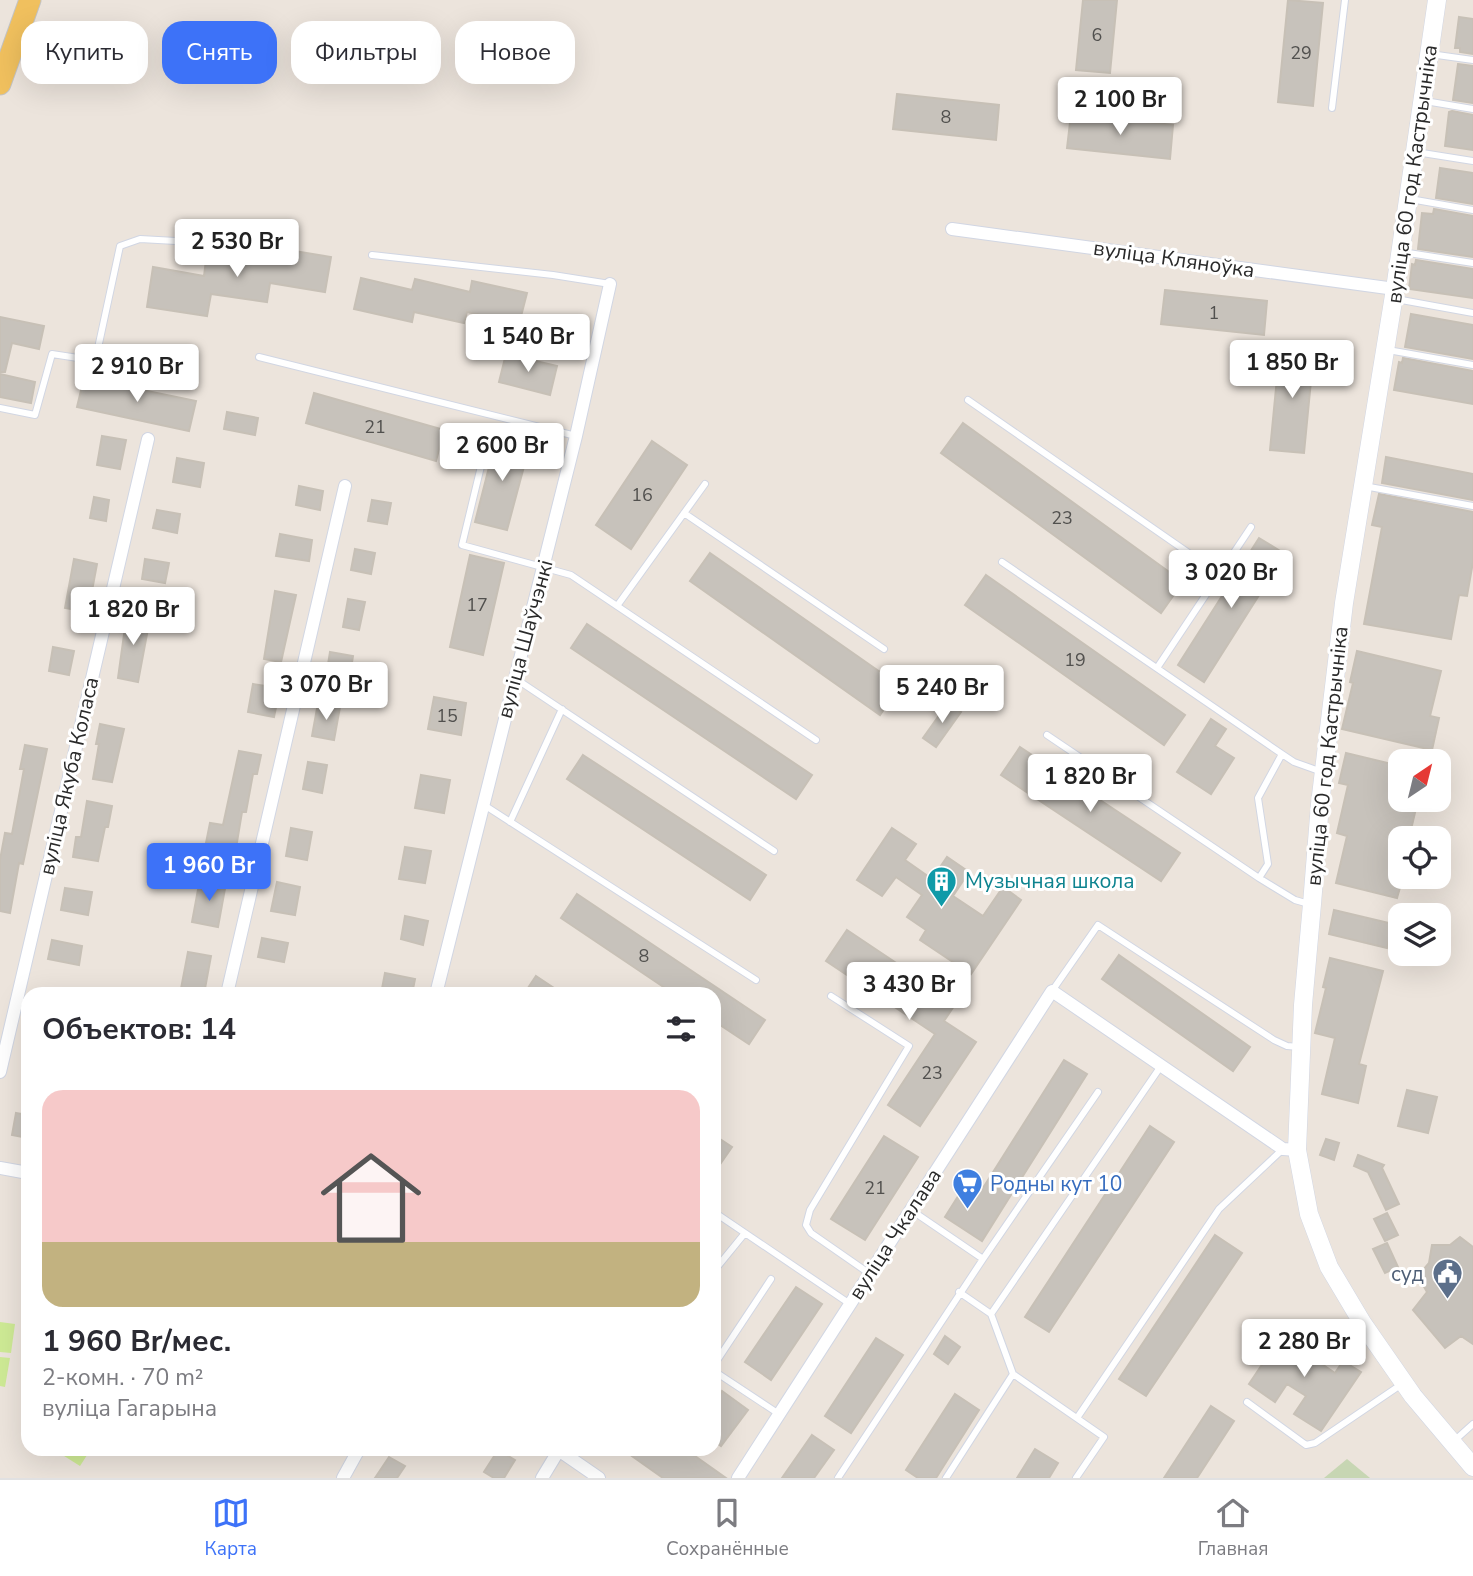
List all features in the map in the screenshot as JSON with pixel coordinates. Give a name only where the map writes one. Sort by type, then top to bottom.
[{"type":"main road","points":[[0,84],[30,0]]},
{"type":"street","name":"вуліца 60 год Кастрычніка","points":[[1437,0],[1395,294],[1344,603],[1324,773],[1290,1150],[1309,1214],[1329,1267],[1363,1324],[1404,1383],[1473,1467]]},
{"type":"street","name":"вуліца Кляноўка","points":[[952,229],[1395,294]]},
{"type":"street","name":"вуліца Шаўчэнкі","points":[[438,987],[576,436],[610,284]]},
{"type":"street","name":"вуліца Якуба Коласа","points":[[0,1072],[148,439]]},
{"type":"street","points":[[229,987],[345,486]]},
{"type":"street","points":[[1052,991],[1290,1150]]},
{"type":"street","name":"вуліца Чкалава","points":[[740,1477],[1052,991]]},
{"type":"street","points":[[0,1168],[21,1171]]},
{"type":"street","points":[[343,1478],[355,1456]]},
{"type":"street","points":[[542,1478],[555,1456]]},
{"type":"street","points":[[567,1456],[599,1478]]},
{"type":"lane","points":[[1332,108],[1345,0]]},
{"type":"lane","points":[[1430,54],[1473,60]]},
{"type":"lane","points":[[1423,101],[1473,109]]},
{"type":"lane","points":[[1415,152],[1473,161]]},
{"type":"lane","points":[[1409,199],[1473,210]]},
{"type":"lane","points":[[95,362],[120,246],[140,239],[194,242],[209,234],[262,236]]},
{"type":"lane","points":[[1401,252],[1473,263]]},
{"type":"lane","points":[[372,255],[610,284]]},
{"type":"lane","points":[[1395,294],[1473,313]]},
{"type":"lane","points":[[1386,350],[1473,365]]},
{"type":"lane","points":[[0,408],[35,415],[52,354],[188,375]]},
{"type":"lane","points":[[260,357],[576,436]]},
{"type":"lane","points":[[968,400],[1219,574]]},
{"type":"lane","points":[[484,458],[462,545],[571,575],[816,740]]},
{"type":"lane","points":[[617,606],[705,484]]},
{"type":"lane","points":[[1362,486],[1473,506]]},
{"type":"lane","points":[[684,513],[884,649]]},
{"type":"lane","points":[[1157,668],[1251,527]]},
{"type":"lane","points":[[1002,562],[1294,762],[1324,773]]},
{"type":"lane","points":[[514,677],[774,852]]},
{"type":"lane","points":[[510,822],[562,709]]},
{"type":"lane","points":[[1047,735],[1259,878],[1295,901],[1312,905]]},
{"type":"lane","points":[[1259,878],[1268,864],[1258,798],[1282,754]]},
{"type":"lane","points":[[482,804],[756,980]]},
{"type":"lane","points":[[1052,991],[1098,925],[1275,1040],[1287,1046],[1301,1047]]},
{"type":"lane","points":[[831,996],[909,1046],[810,1210],[806,1225],[811,1233],[870,1274]]},
{"type":"lane","points":[[991,1314],[1161,1066]]},
{"type":"lane","points":[[838,1478],[959,1292],[1098,1092]]},
{"type":"lane","points":[[1077,1418],[1219,1209],[1290,1150]]},
{"type":"lane","points":[[911,1210],[983,1259]]},
{"type":"lane","points":[[721,1217],[850,1304]]},
{"type":"lane","points":[[721,1262],[745,1233]]},
{"type":"lane","points":[[721,1354],[771,1279]]},
{"type":"lane","points":[[959,1292],[991,1314],[1013,1374],[1104,1437],[1076,1478]]},
{"type":"lane","points":[[946,1478],[1013,1374]]},
{"type":"lane","points":[[721,1376],[779,1414]]},
{"type":"lane","points":[[1247,1402],[1306,1445],[1315,1443],[1404,1383]]},
{"type":"lane","points":[[1452,1442],[1473,1424]]},
{"type":"green space","points":[[0,1322],[15,1324],[11,1353],[0,1352]]},
{"type":"green space","points":[[0,1357],[10,1358],[5,1387],[0,1386]]},
{"type":"green space","points":[[64,1456],[86,1456],[80,1466]]},
{"type":"green space","points":[[1347,1459],[1370,1478],[1324,1478]]},
{"type":"building","points":[[1083,0],[1117,0],[1110,73],[1076,70]]},
{"type":"building","points":[[1288,0],[1323,3],[1313,106],[1278,102]]},
{"type":"building","points":[[1459,17],[1473,19],[1473,54],[1460,52],[1460,48],[1455,48]]},
{"type":"building","points":[[1458,64],[1473,66],[1473,103],[1453,100]]},
{"type":"building","points":[[897,94],[999,105],[996,140],[893,129]]},
{"type":"building","points":[[1449,112],[1473,115],[1473,150],[1445,146]]},
{"type":"building","points":[[1071,114],[1173,125],[1170,159],[1067,148]]},
{"type":"building","points":[[1440,168],[1473,173],[1473,204],[1436,198]]},
{"type":"building","points":[[1434,209],[1473,216],[1473,257],[1418,249],[1422,213],[1433,214]]},
{"type":"building","points":[[264,246],[331,257],[325,292],[270,283],[267,302],[211,294],[207,316],[147,307],[153,267],[204,276],[207,252],[262,260]]},
{"type":"building","points":[[1416,260],[1473,269],[1473,298],[1409,289],[1412,264],[1415,265]]},
{"type":"building","points":[[361,278],[412,290],[415,279],[470,292],[472,281],[527,293],[519,324],[467,312],[464,323],[414,312],[412,322],[354,309]]},
{"type":"building","points":[[1165,290],[1267,301],[1264,335],[1161,324]]},
{"type":"building","points":[[1411,314],[1473,325],[1473,359],[1405,347]]},
{"type":"building","points":[[0,317],[44,326],[39,349],[12,343],[5,372],[0,372]]},
{"type":"building","points":[[1280,347],[1314,350],[1304,453],[1270,450]]},
{"type":"building","points":[[506,354],[557,366],[550,395],[499,382]]},
{"type":"building","points":[[1403,358],[1473,371],[1473,404],[1394,390],[1399,362],[1402,363]]},
{"type":"building","points":[[0,374],[35,382],[31,403],[0,397]]},
{"type":"building","points":[[84,378],[196,401],[189,431],[77,407]]},
{"type":"building","points":[[314,393],[444,430],[436,461],[306,423]]},
{"type":"building","points":[[227,412],[258,418],[255,435],[224,429]]},
{"type":"building","points":[[963,423],[1183,582],[1161,613],[941,453]]},
{"type":"building","points":[[102,436],[126,440],[120,469],[97,465]]},
{"type":"building","points":[[497,436],[530,444],[507,530],[475,522]]},
{"type":"building","points":[[652,441],[687,465],[631,549],[596,525]]},
{"type":"building","points":[[1386,457],[1473,474],[1473,500],[1382,483]]},
{"type":"building","points":[[177,458],[204,463],[200,487],[173,482]]},
{"type":"building","points":[[299,486],[323,491],[320,510],[296,505]]},
{"type":"building","points":[[1379,494],[1473,512],[1473,562],[1467,596],[1459,595],[1451,639],[1364,624],[1382,527],[1372,525]]},
{"type":"building","points":[[94,497],[109,500],[106,521],[90,518]]},
{"type":"building","points":[[372,500],[391,503],[387,524],[368,521]]},
{"type":"building","points":[[157,510],[180,514],[177,533],[153,528]]},
{"type":"building","points":[[280,534],[312,540],[309,561],[276,556]]},
{"type":"building","points":[[1259,538],[1285,554],[1204,682],[1178,665]]},
{"type":"building","points":[[355,549],[375,553],[371,574],[351,570]]},
{"type":"building","points":[[710,553],[900,686],[880,715],[690,581]]},
{"type":"building","points":[[470,555],[504,563],[483,655],[450,647]]},
{"type":"building","points":[[74,559],[97,564],[88,612],[65,608]]},
{"type":"building","points":[[145,559],[169,563],[165,583],[142,579]]},
{"type":"building","points":[[986,575],[1185,715],[1164,745],[965,605]]},
{"type":"building","points":[[275,591],[296,595],[281,662],[264,659]]},
{"type":"building","points":[[348,599],[365,602],[359,630],[343,627]]},
{"type":"building","points":[[127,613],[150,618],[138,682],[118,678]]},
{"type":"building","points":[[587,624],[812,775],[796,799],[571,648]]},
{"type":"building","points":[[53,647],[74,651],[69,675],[49,671]]},
{"type":"building","points":[[1357,651],[1441,671],[1430,716],[1439,718],[1432,749],[1342,729],[1353,683],[1350,682]]},
{"type":"building","points":[[330,652],[353,656],[349,681],[326,677]]},
{"type":"building","points":[[253,684],[280,688],[274,717],[248,712]]},
{"type":"building","points":[[434,697],[466,703],[461,735],[428,729]]},
{"type":"building","points":[[318,703],[340,707],[334,740],[312,736]]},
{"type":"building","points":[[948,703],[961,712],[936,747],[923,738]]},
{"type":"building","points":[[1211,719],[1226,729],[1215,746],[1234,758],[1211,794],[1177,772]]},
{"type":"building","points":[[100,724],[124,729],[112,782],[93,779]]},
{"type":"building","points":[[25,745],[47,749],[23,864],[19,863],[10,913],[0,911],[0,860],[5,833],[12,834],[24,769],[20,769]]},
{"type":"building","points":[[1020,747],[1180,853],[1161,881],[1001,775]]},
{"type":"building","points":[[239,751],[261,755],[257,774],[253,774],[246,812],[242,812],[236,848],[206,843],[210,823],[223,825]]},
{"type":"building","points":[[1346,753],[1388,763],[1388,812],[1415,812],[1412,826],[1388,826],[1388,889],[1400,889],[1397,898],[1336,883],[1347,836],[1337,833],[1348,785],[1339,783]]},
{"type":"building","points":[[583,755],[766,875],[750,900],[567,779]]},
{"type":"building","points":[[308,762],[327,765],[322,793],[303,789]]},
{"type":"building","points":[[421,775],[450,780],[444,813],[415,808]]},
{"type":"building","points":[[87,801],[112,806],[98,861],[73,857],[76,837],[81,837]]},
{"type":"building","points":[[291,828],[312,832],[307,860],[286,856]]},
{"type":"building","name":"Музычная школа","points":[[892,828],[916,844],[905,860],[932,879],[947,857],[969,872],[953,896],[983,916],[1003,887],[1021,900],[971,974],[920,940],[926,930],[907,917],[922,895],[896,877],[882,896],[857,880]]},
{"type":"building","points":[[405,847],[431,851],[425,883],[399,879]]},
{"type":"building","points":[[200,879],[226,883],[218,927],[192,922]]},
{"type":"building","points":[[277,882],[300,887],[295,915],[271,911]]},
{"type":"building","points":[[65,888],[92,892],[88,915],[61,910]]},
{"type":"building","points":[[577,894],[716,987],[664,987],[561,918]]},
{"type":"building","points":[[1334,910],[1388,923],[1387,948],[1329,934]]},
{"type":"building","points":[[405,916],[428,921],[423,945],[401,939]]},
{"type":"building","points":[[847,930],[956,1003],[944,1021],[976,1042],[920,1126],[888,1105],[935,1034],[826,961]]},
{"type":"building","points":[[262,938],[288,943],[284,962],[258,957]]},
{"type":"building","points":[[52,940],[82,946],[79,965],[48,959]]},
{"type":"building","points":[[188,952],[211,956],[205,987],[181,987]]},
{"type":"building","points":[[1119,955],[1250,1047],[1233,1071],[1102,979]]},
{"type":"building","points":[[1330,958],[1383,971],[1359,1064],[1366,1066],[1358,1103],[1322,1094],[1335,1038],[1315,1033]]},
{"type":"building","points":[[385,973],[415,979],[413,987],[382,987]]},
{"type":"building","points":[[536,976],[552,987],[529,987]]},
{"type":"building","points":[[721,991],[765,1020],[749,1044],[721,1026]]},
{"type":"building","points":[[1064,1060],[1087,1074],[982,1241],[945,1217],[969,1179],[983,1188]]},
{"type":"building","points":[[1407,1090],[1437,1097],[1428,1133],[1398,1126]]},
{"type":"building","points":[[16,1113],[21,1114],[21,1137],[12,1135]]},
{"type":"building","points":[[1150,1126],[1174,1142],[1049,1332],[1025,1317]]},
{"type":"building","points":[[884,1136],[918,1157],[865,1240],[831,1219]]},
{"type":"building","points":[[1326,1139],[1339,1143],[1334,1160],[1320,1155]]},
{"type":"building","points":[[721,1140],[732,1147],[721,1163]]},
{"type":"building","points":[[1358,1155],[1384,1165],[1382,1168],[1399,1204],[1386,1210],[1368,1172],[1354,1166]]},
{"type":"building","points":[[1387,1213],[1398,1235],[1385,1241],[1374,1219]]},
{"type":"building","points":[[1215,1235],[1242,1253],[1146,1396],[1119,1379]]},
{"type":"building","name":"суд","points":[[1460,1237],[1473,1247],[1473,1344],[1461,1336],[1445,1348],[1413,1310],[1427,1292],[1418,1276],[1429,1263],[1432,1245],[1450,1245]]},
{"type":"building","points":[[1387,1243],[1398,1267],[1385,1273],[1373,1249]]},
{"type":"building","points":[[796,1287],[822,1304],[771,1380],[745,1362]]},
{"type":"building","points":[[1290,1323],[1306,1334],[1297,1347],[1335,1373],[1343,1361],[1361,1372],[1321,1431],[1294,1414],[1306,1396],[1287,1384],[1275,1402],[1249,1384]]},
{"type":"building","points":[[945,1336],[960,1347],[948,1364],[934,1354]]},
{"type":"building","points":[[876,1338],[903,1355],[851,1433],[825,1416]]},
{"type":"building","points":[[721,1392],[748,1410],[721,1446]]},
{"type":"building","points":[[955,1394],[979,1410],[936,1478],[918,1478],[906,1470]]},
{"type":"building","points":[[1211,1406],[1234,1421],[1197,1478],[1164,1478]]},
{"type":"building","points":[[812,1435],[834,1450],[814,1478],[782,1478]]},
{"type":"building","points":[[1035,1449],[1058,1463],[1049,1478],[1017,1478]]},
{"type":"building","points":[[494,1456],[508,1456],[515,1460],[504,1478],[494,1478],[484,1472]]},
{"type":"building","points":[[632,1456],[695,1456],[726,1478],[663,1478]]},
{"type":"building","points":[[389,1457],[405,1466],[397,1478],[375,1478]]},
{"type":"place","name":"Музычная школа","points":[[942,908]]},
{"type":"place","name":"Родны кут 10","points":[[967,1211]]},
{"type":"place","name":"суд","points":[[1447,1301]]}]
